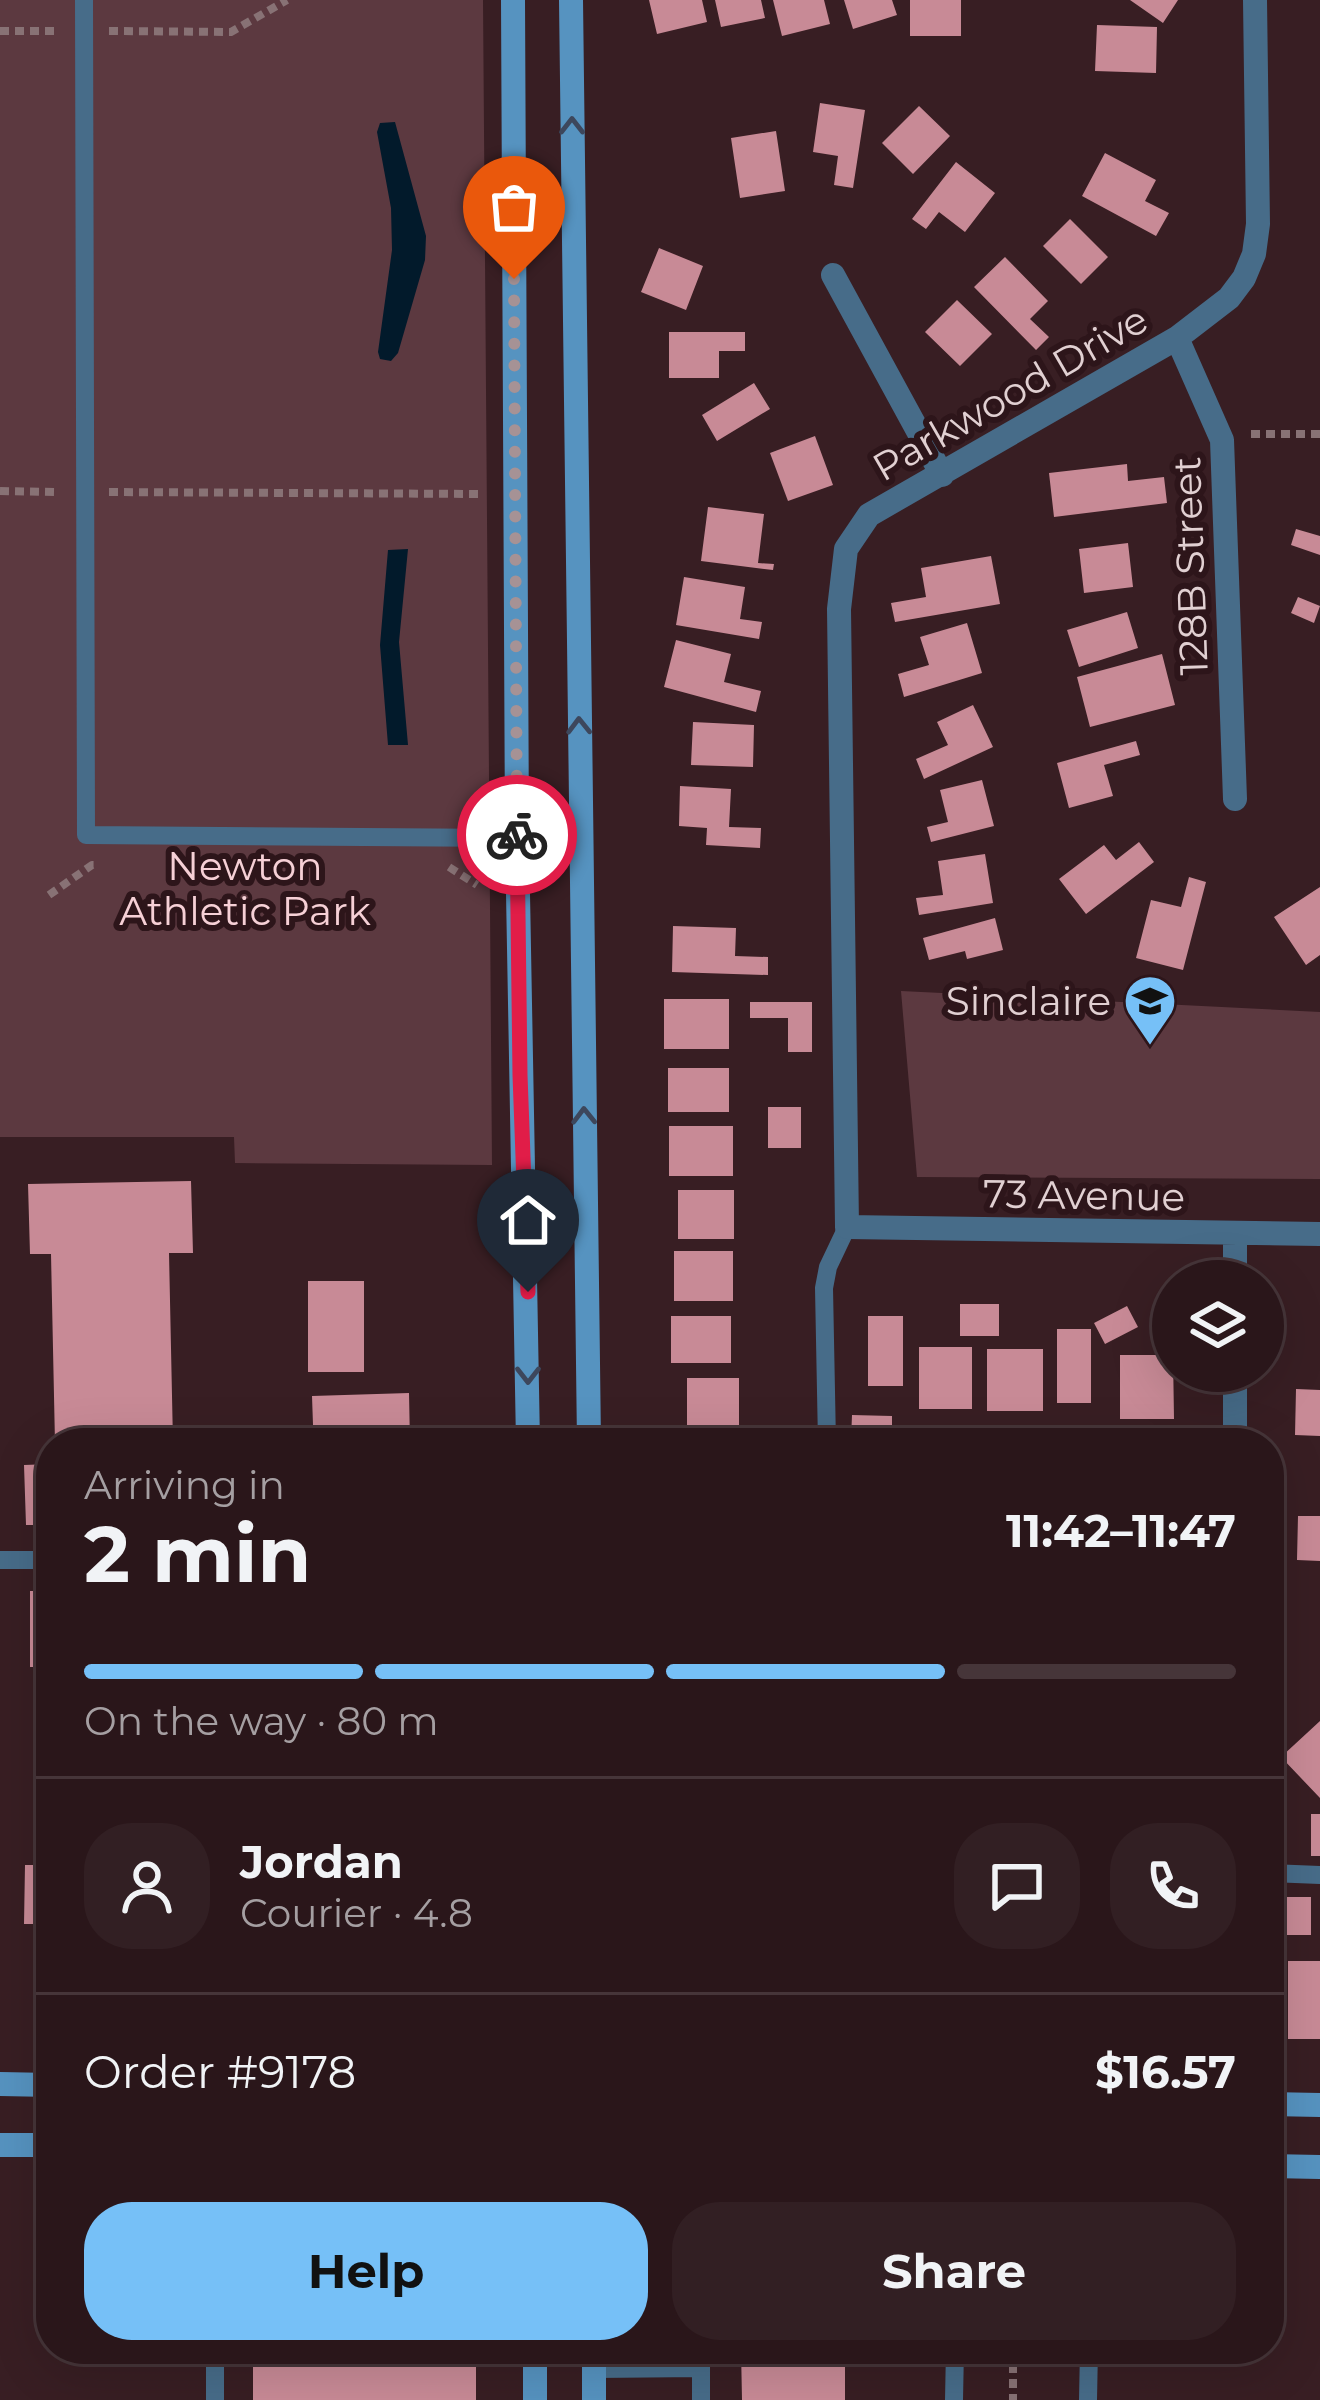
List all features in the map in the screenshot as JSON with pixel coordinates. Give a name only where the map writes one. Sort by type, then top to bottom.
[{"type":"main road","points":[[513,0],[517,838],[529,1428]]},
{"type":"main road","points":[[571,0],[589,1428]]},
{"type":"main road","points":[[0,2084],[36,2084]]},
{"type":"main road","points":[[1284,2104],[1320,2105]]},
{"type":"main road","points":[[0,2145],[36,2145]]},
{"type":"main road","points":[[1284,2166],[1320,2167]]},
{"type":"main road","points":[[535,2364],[535,2400]]},
{"type":"main road","points":[[594,2364],[594,2400]]},
{"type":"street","name":"Parkwood Drive","points":[[847,1227],[839,609],[846,549],[869,515],[1177,338],[1229,298],[1244,278],[1254,254],[1258,224],[1255,0]]},
{"type":"street","points":[[833,274],[942,475]]},
{"type":"street","name":"128B Street","points":[[1177,338],[1222,440],[1235,799]]},
{"type":"street","name":"73 Avenue","points":[[847,1227],[1320,1234]]},
{"type":"street","points":[[1234,1234],[1235,1260]]},
{"type":"street","points":[[1235,1392],[1235,1428]]},
{"type":"lane","points":[[84,0],[86,835],[517,838]]},
{"type":"lane","points":[[827,1428],[824,1288],[828,1267],[847,1227]]},
{"type":"lane","points":[[0,1560],[36,1560]]},
{"type":"lane","points":[[1284,1873],[1320,1874]]},
{"type":"lane","points":[[215,2364],[215,2400]]},
{"type":"lane","points":[[701,2364],[701,2400]]},
{"type":"lane","points":[[955,2364],[955,2400]]},
{"type":"lane","points":[[1088,2400],[1089,2364]]},
{"type":"path","points":[[0,31],[231,32],[286,0]]},
{"type":"path","points":[[1251,434],[1320,434]]},
{"type":"path","points":[[0,491],[482,494]]},
{"type":"path","points":[[1013,2364],[1013,2400]]},
{"type":"green space","name":"Newton Athletic Park","points":[[0,0],[483,0],[492,1165],[235,1163],[234,1137],[0,1137]]},
{"type":"green space","points":[[901,991],[1320,1012],[1320,1179],[917,1177]]},
{"type":"water","points":[[395,122],[426,236],[425,260],[398,353],[391,361],[380,359],[378,352],[392,250],[391,208],[377,132],[380,123]]},
{"type":"water","points":[[408,549],[399,642],[408,745],[388,745],[380,645],[388,550]]},
{"type":"building","points":[[649,0],[702,0],[707,22],[657,34]]},
{"type":"building","points":[[715,0],[761,0],[765,18],[721,27]]},
{"type":"building","points":[[773,0],[824,0],[830,24],[782,36]]},
{"type":"building","points":[[844,0],[892,0],[897,15],[853,29]]},
{"type":"building","points":[[910,0],[961,0],[961,36],[910,36]]},
{"type":"building","points":[[1130,0],[1178,0],[1163,23]]},
{"type":"building","points":[[1097,25],[1157,27],[1156,73],[1095,71]]},
{"type":"building","points":[[820,103],[865,110],[853,188],[834,185],[838,156],[813,152]]},
{"type":"building","points":[[919,106],[950,136],[913,174],[882,143]]},
{"type":"building","points":[[776,131],[785,191],[740,198],[731,138]]},
{"type":"building","points":[[1105,153],[1156,180],[1145,201],[1169,213],[1156,236],[1082,196]]},
{"type":"building","points":[[956,162],[995,193],[965,232],[939,212],[926,229],[912,219]]},
{"type":"building","points":[[1070,219],[1108,257],[1081,284],[1043,246]]},
{"type":"building","points":[[659,248],[703,266],[686,310],[641,292]]},
{"type":"building","points":[[1005,257],[1048,301],[1030,319],[1049,337],[1036,350],[974,287]]},
{"type":"building","points":[[957,300],[992,334],[960,366],[925,332]]},
{"type":"building","points":[[669,332],[745,332],[745,351],[719,351],[719,378],[669,378]]},
{"type":"building","points":[[754,383],[770,409],[717,441],[702,415]]},
{"type":"building","points":[[815,436],[833,485],[788,501],[770,453]]},
{"type":"building","points":[[1127,464],[1128,481],[1164,477],[1167,503],[1054,517],[1049,473]]},
{"type":"building","points":[[708,507],[764,514],[758,563],[774,564],[773,570],[701,561]]},
{"type":"building","points":[[1296,529],[1320,536],[1320,555],[1291,545]]},
{"type":"building","points":[[1128,543],[1133,587],[1084,593],[1079,549]]},
{"type":"building","points":[[991,556],[1000,604],[895,622],[891,603],[926,597],[921,568]]},
{"type":"building","points":[[684,577],[745,587],[740,619],[762,622],[759,639],[676,625]]},
{"type":"building","points":[[1298,597],[1320,606],[1314,623],[1291,613]]},
{"type":"building","points":[[1127,612],[1138,648],[1079,667],[1067,630]]},
{"type":"building","points":[[967,623],[982,673],[904,697],[898,674],[929,665],[920,637]]},
{"type":"building","points":[[676,640],[731,654],[724,682],[761,691],[756,712],[664,687]]},
{"type":"building","points":[[1162,654],[1175,705],[1090,727],[1077,677]]},
{"type":"building","points":[[973,705],[993,747],[924,779],[916,759],[948,745],[937,722]]},
{"type":"building","points":[[693,722],[754,725],[753,767],[691,765]]},
{"type":"building","points":[[1136,741],[1140,755],[1104,765],[1113,796],[1069,808],[1057,763]]},
{"type":"building","points":[[982,780],[994,826],[931,842],[927,827],[948,822],[940,790]]},
{"type":"building","points":[[680,786],[731,789],[729,827],[761,828],[760,848],[706,845],[707,828],[679,826]]},
{"type":"building","points":[[1139,842],[1154,862],[1086,914],[1059,879],[1104,845],[1116,860]]},
{"type":"building","points":[[985,854],[993,903],[919,915],[916,898],[943,895],[938,861]]},
{"type":"building","points":[[1189,877],[1206,882],[1183,970],[1136,958],[1151,900],[1181,907]]},
{"type":"building","points":[[1320,887],[1320,955],[1306,965],[1274,917]]},
{"type":"building","points":[[995,918],[1003,950],[967,959],[965,951],[929,960],[923,938]]},
{"type":"building","points":[[673,926],[736,928],[735,956],[768,957],[768,975],[672,972]]},
{"type":"building","points":[[664,999],[729,999],[729,1049],[664,1049]]},
{"type":"building","points":[[750,1002],[812,1002],[812,1052],[788,1052],[788,1018],[750,1018]]},
{"type":"building","points":[[668,1068],[729,1068],[729,1112],[668,1112]]},
{"type":"building","points":[[768,1107],[801,1107],[801,1148],[768,1148]]},
{"type":"building","points":[[669,1126],[733,1126],[733,1176],[669,1176]]},
{"type":"building","points":[[191,1181],[193,1253],[169,1253],[173,1428],[55,1428],[51,1254],[30,1254],[28,1184]]},
{"type":"building","points":[[678,1190],[734,1190],[734,1239],[678,1239]]},
{"type":"building","points":[[674,1251],[733,1251],[733,1301],[674,1301]]},
{"type":"building","points":[[308,1281],[364,1281],[364,1372],[308,1372]]},
{"type":"building","points":[[960,1304],[999,1304],[999,1336],[960,1336]]},
{"type":"building","points":[[1127,1306],[1138,1327],[1105,1344],[1094,1323]]},
{"type":"building","points":[[671,1316],[731,1316],[731,1363],[671,1363]]},
{"type":"building","points":[[868,1316],[903,1316],[903,1386],[868,1386]]},
{"type":"building","points":[[1057,1329],[1091,1329],[1091,1403],[1057,1403]]},
{"type":"building","points":[[919,1347],[972,1347],[972,1409],[919,1409]]},
{"type":"building","points":[[987,1349],[1043,1349],[1043,1411],[987,1411]]},
{"type":"building","points":[[1120,1355],[1152,1355],[1152,1392],[1174,1392],[1174,1419],[1120,1419]]},
{"type":"building","points":[[687,1378],[739,1378],[739,1428],[687,1428]]},
{"type":"building","points":[[1296,1389],[1320,1390],[1320,1436],[1295,1435]]},
{"type":"building","points":[[409,1393],[410,1428],[294,1428],[313,1425],[312,1396]]},
{"type":"building","points":[[852,1415],[892,1416],[892,1428],[851,1428]]},
{"type":"building","points":[[24,1465],[36,1465],[36,1525],[26,1525]]},
{"type":"building","points":[[1298,1516],[1320,1516],[1320,1561],[1297,1560]]},
{"type":"building","points":[[30,1591],[36,1591],[36,1667],[30,1667]]},
{"type":"building","points":[[1320,1721],[1320,1798],[1284,1760],[1284,1754]]},
{"type":"building","points":[[1311,1814],[1320,1814],[1320,1856],[1311,1856]]},
{"type":"building","points":[[25,1865],[36,1865],[36,1924],[24,1924]]},
{"type":"building","points":[[1284,1897],[1311,1897],[1311,1935],[1284,1935]]},
{"type":"building","points":[[1288,1961],[1320,1961],[1320,2039],[1288,2039]]},
{"type":"building","points":[[253,2364],[476,2364],[476,2400],[253,2400]]},
{"type":"building","points":[[741,2364],[845,2364],[845,2400],[742,2400]]},
{"type":"way so far","points":[[514,279],[517,835]]},
{"type":"place","name":"Sinclaire","points":[[1150,1047]]},
{"type":"route","points":[[517,835],[528,1292]]}]
